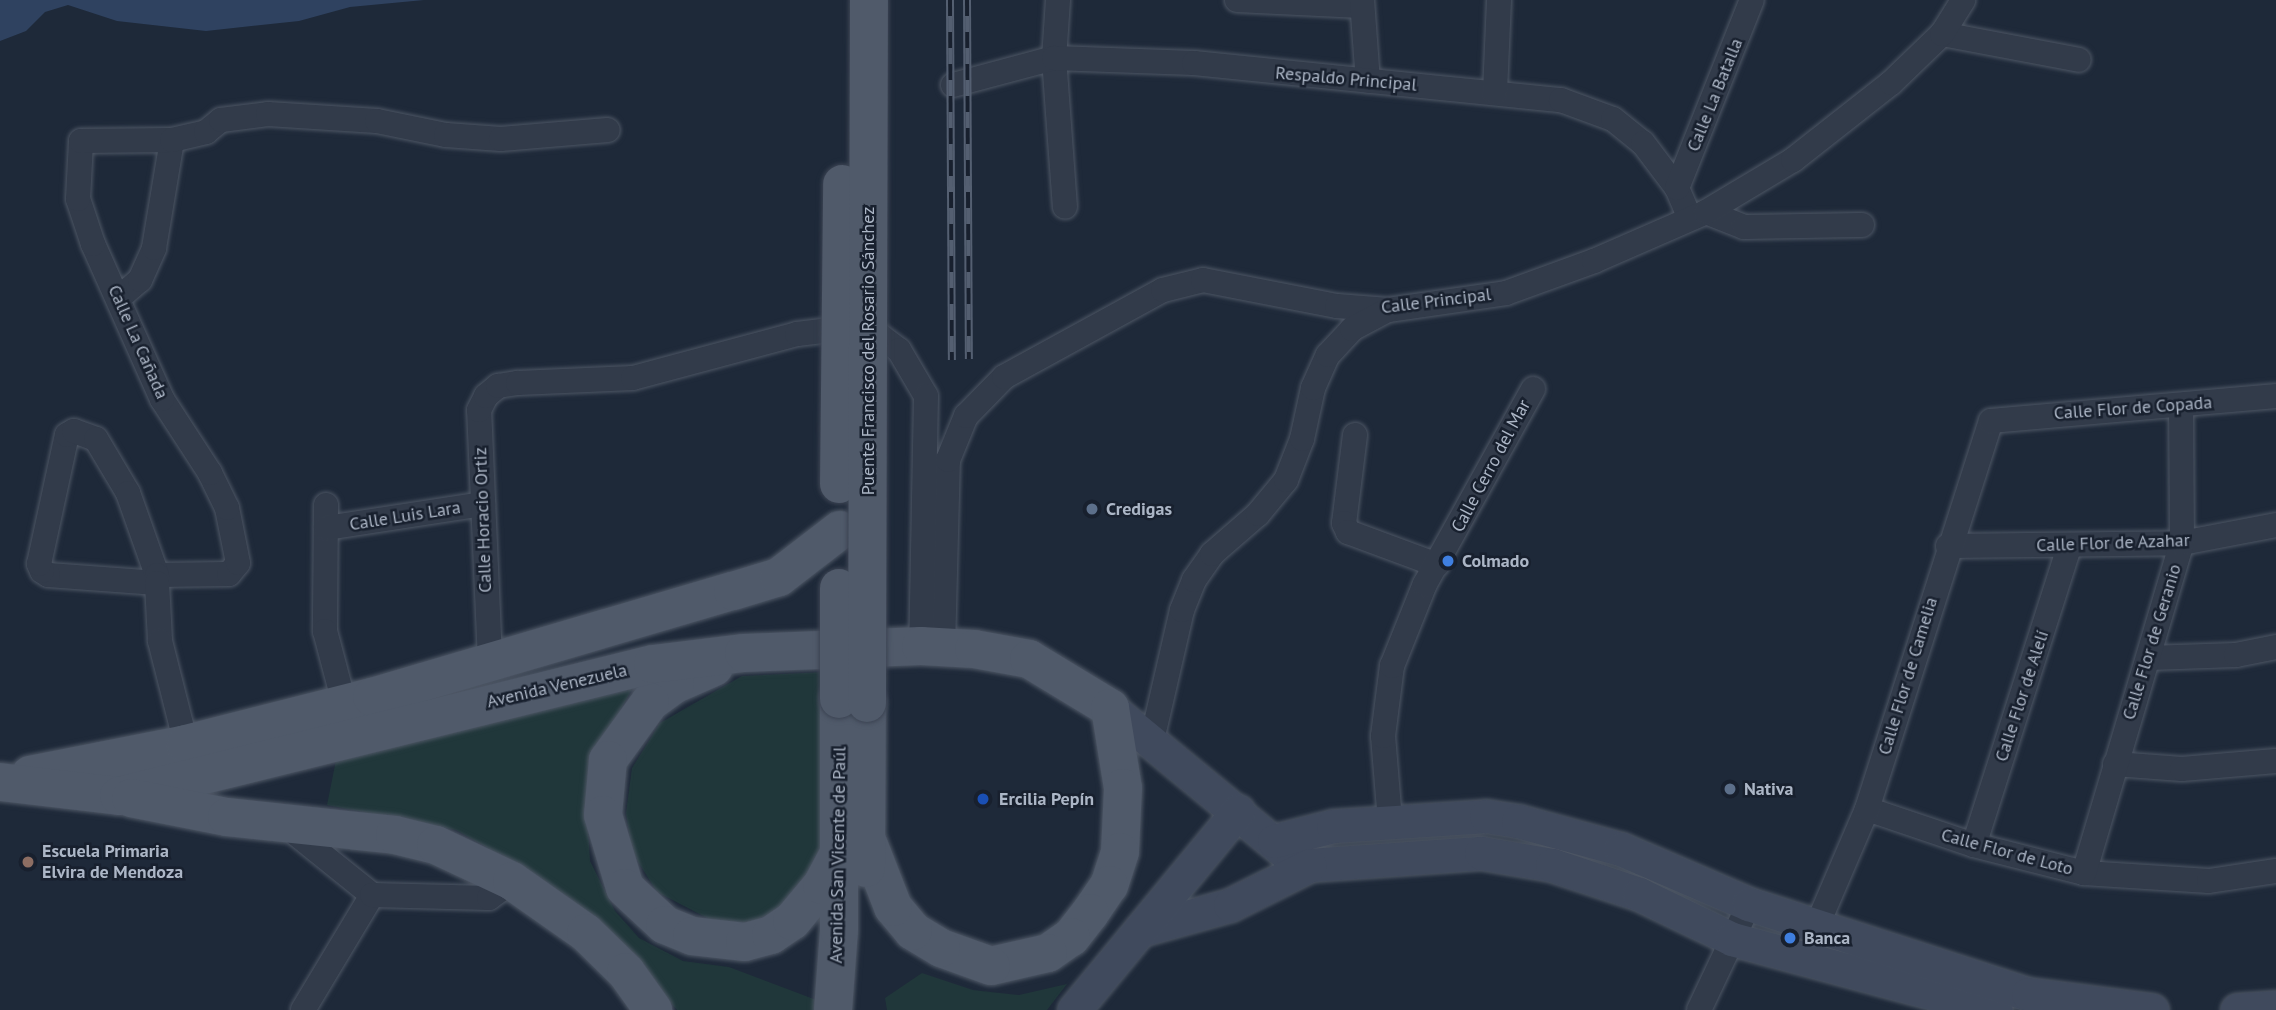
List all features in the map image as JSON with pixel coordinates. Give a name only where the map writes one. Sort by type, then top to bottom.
[{"type":"main road","name":"Puente Francisco del Rosario Sánchez","points":[[843,0],[839,589],[853,701]]},
{"type":"main road","name":"Puente Francisco del Rosario Sánchez","points":[[853,701],[869,0]]},
{"type":"main road","points":[[1,782],[186,744],[344,703],[779,577],[840,530]]},
{"type":"main road","name":"Avenida Venezuela","points":[[1,782],[119,796],[640,666],[744,653],[932,647],[1029,659],[1110,708]]},
{"type":"main road","points":[[744,653],[675,684],[650,702],[608,760],[603,816],[625,888],[665,925],[692,936],[745,942],[771,935],[792,921],[853,849],[913,931],[941,948],[991,966],[1048,953],[1071,937],[1090,913],[1109,885],[1120,852],[1123,788],[1110,708]]},
{"type":"main road","name":"Avenida San Vicente de Paúl","points":[[852,1009],[853,701]]},
{"type":"main road","points":[[1110,708],[1293,859],[1310,865]]},
{"type":"main road","points":[[119,796],[227,817],[395,835],[436,845],[512,881],[586,933],[626,972],[653,1010]]},
{"type":"main road","points":[[1074,1010],[1238,811]]},
{"type":"main road","points":[[1273,841],[1333,826],[1486,816],[1563,830],[1621,849],[1749,904],[1816,928],[2028,995],[2152,1010]]},
{"type":"main road","points":[[1140,930],[1230,905],[1310,865],[1481,853],[1552,865],[1639,894],[1732,939],[1996,1010]]},
{"type":"main road","points":[[2237,1010],[2276,1007]]},
{"type":"street","points":[[1058,0],[1054,58],[1065,207]]},
{"type":"street","points":[[1237,0],[1362,3],[1368,81]]},
{"type":"street","points":[[1495,92],[1499,0]]},
{"type":"street","name":"Calle La Batalla","points":[[1677,188],[1752,0]]},
{"type":"street","name":"Calle Principal","points":[[932,647],[948,460],[966,416],[1003,377],[1163,290],[1203,280],[1337,306],[1388,310],[1506,293],[1594,261],[1698,214],[1793,160],[1891,83],[1942,34],[1963,0]]},
{"type":"street","points":[[1942,34],[2079,61]]},
{"type":"street","name":"Respaldo Principal","points":[[953,85],[1054,58],[1194,63],[1562,100],[1613,119],[1643,143],[1698,214]]},
{"type":"street","points":[[119,298],[140,280],[154,247],[173,140],[205,132],[221,120],[268,114],[377,121],[446,135],[502,139],[608,130]]},
{"type":"street","name":"Calle La Cañada","points":[[157,579],[229,574],[236,569],[227,508],[210,473],[162,399],[93,244],[78,199],[77,145],[86,139],[173,140]]},
{"type":"street","points":[[1698,214],[1744,227],[1862,225]]},
{"type":"street","points":[[1152,740],[1182,610],[1194,580],[1212,554],[1258,514],[1286,480],[1302,439],[1313,388],[1328,355],[1352,329],[1388,310]]},
{"type":"street","name":"Calle Horacio Ortiz","points":[[489,660],[478,410],[498,386],[633,378],[797,334],[839,329],[879,335],[899,350],[926,396],[932,647]]},
{"type":"street","name":"Calle Cerro del Mar","points":[[1391,821],[1382,736],[1392,666],[1437,565],[1533,389]]},
{"type":"street","name":"Calle Flor de Copada","points":[[1991,421],[2181,407],[2276,396]]},
{"type":"street","name":"Calle Flor de Geranio","points":[[2084,873],[2182,543],[2181,407]]},
{"type":"street","name":"Calle Flor de Camelia","points":[[1816,928],[1867,809],[1948,546],[1991,421]]},
{"type":"street","points":[[157,579],[48,575],[42,571],[42,552],[67,435],[74,431],[96,439],[128,493],[157,579],[159,641],[186,744]]},
{"type":"street","points":[[1355,436],[1344,523],[1348,532],[1437,565]]},
{"type":"street","name":"Calle Luis Lara","points":[[344,703],[325,631],[326,517],[483,503]]},
{"type":"street","name":"Calle Flor de Azahar","points":[[1948,546],[2069,547],[2182,543],[2276,525]]},
{"type":"street","name":"Calle Flor de Alelí","points":[[1974,845],[2069,547]]},
{"type":"street","points":[[2149,658],[2236,655],[2276,647]]},
{"type":"street","points":[[2115,764],[2182,769],[2276,761]]},
{"type":"street","name":"Calle Flor de Loto","points":[[1867,809],[1974,845],[2084,873],[2208,881],[2276,871]]},
{"type":"street","points":[[280,822],[372,895],[489,898],[512,881]]},
{"type":"street","points":[[303,1010],[372,895]]},
{"type":"street","points":[[1699,1010],[1749,904]]},
{"type":"green space","points":[[825,672],[825,844],[804,887],[777,910],[753,922],[717,923],[657,892],[632,852],[626,813],[632,768],[660,723],[742,676]]},
{"type":"green space","points":[[632,689],[606,736],[587,812],[590,861],[615,911],[639,938],[683,961],[729,967],[819,1001],[818,1010],[677,1010],[641,968],[540,878],[456,830],[327,805],[336,760]]},
{"type":"green space","points":[[922,973],[973,990],[1019,995],[1067,984],[1047,1010],[887,1010],[885,998]]},
{"type":"water","points":[[0,0],[424,0],[350,7],[299,21],[206,31],[117,21],[68,5],[45,12],[26,31],[0,41]]},
{"type":"railway","points":[[950,0],[952,360]]},
{"type":"railway","points":[[967,0],[969,359]]},
{"type":"place","name":"Credigas","points":[[1092,509]]},
{"type":"place","name":"Colmado","points":[[1448,561]]},
{"type":"place","name":"Nativa","points":[[1730,789]]},
{"type":"place","name":"Ercilia Pepín","points":[[983,799]]},
{"type":"place","name":"Escuela Primaria Elvira de Mendoza","points":[[28,862]]},
{"type":"place","name":"Banca","points":[[1790,938]]}]
